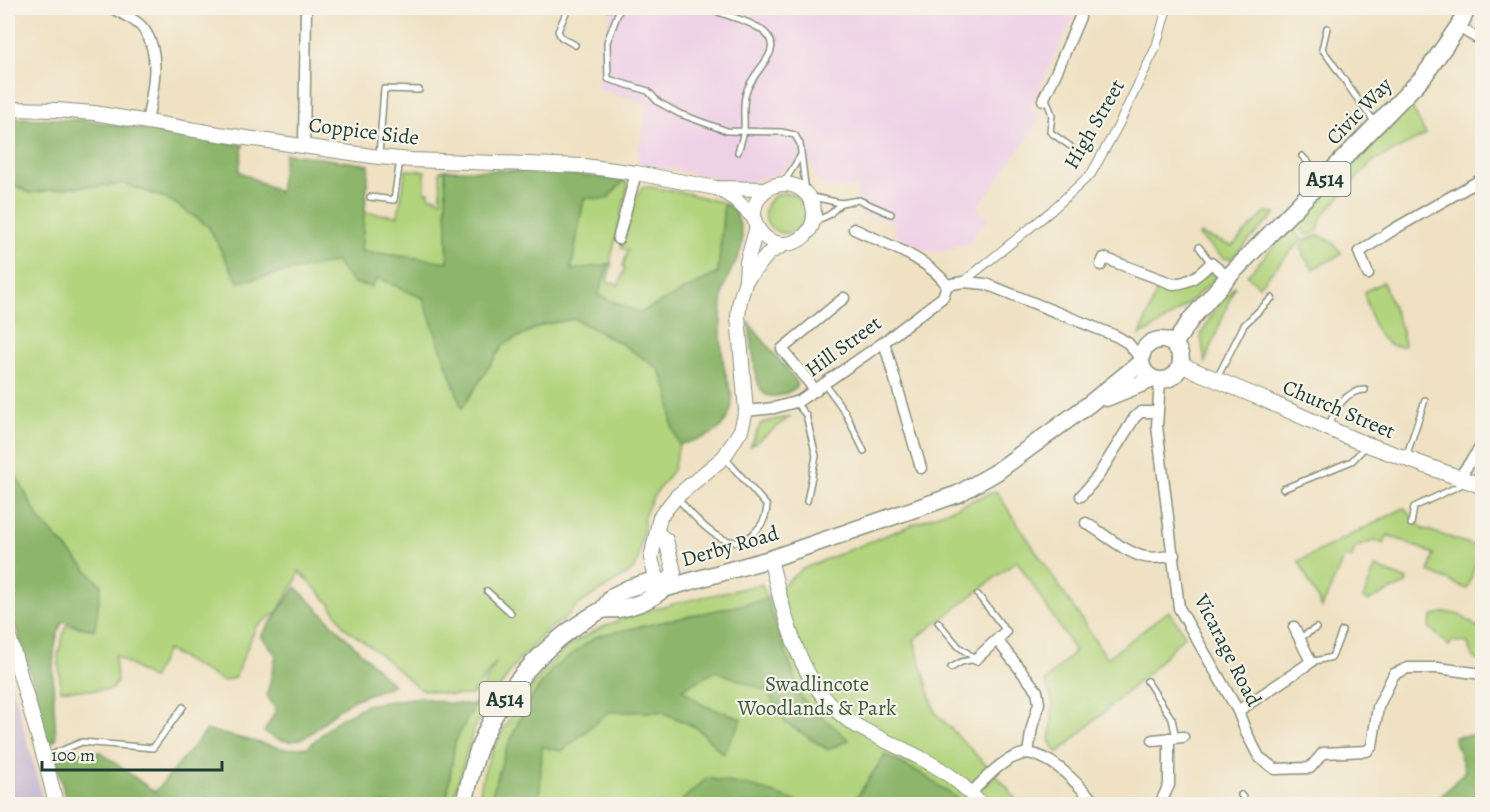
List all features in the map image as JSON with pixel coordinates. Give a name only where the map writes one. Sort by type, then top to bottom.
[{"type":"main road","name":"Civic Way","points":[[1174,344],[1192,318],[1228,277],[1424,76],[1458,27],[1468,8]]},
{"type":"main road","name":"A514","points":[[1140,361],[1143,350],[1153,343],[1167,341],[1174,344]]},
{"type":"main road","points":[[1174,344],[1180,351],[1181,365]]},
{"type":"main road","points":[[1140,361],[1145,372],[1156,379]]},
{"type":"main road","name":"Derby Road","points":[[464,804],[483,737],[510,691],[550,646],[603,609],[615,610],[652,599],[663,589],[770,559],[958,494],[995,473],[1088,405],[1140,361]]},
{"type":"main road","name":"A514","points":[[1156,379],[1170,378],[1181,365]]},
{"type":"main road","name":"Church Street","points":[[1181,365],[1368,445],[1470,482]]},
{"type":"main road","name":"Derby Road","points":[[1088,405],[1156,379]]},
{"type":"street","points":[[112,8],[139,24],[149,40],[153,53],[153,81],[147,122]]},
{"type":"street","points":[[304,145],[306,8]]},
{"type":"street","points":[[1043,100],[1080,17],[1081,8]]},
{"type":"street","name":"High Street","points":[[963,282],[1051,211],[1091,174],[1118,126],[1156,47],[1167,8]]},
{"type":"street","points":[[1458,27],[1482,41]]},
{"type":"street","name":"Coppice Side","points":[[8,109],[75,111],[379,157],[584,166],[716,188],[767,189]]},
{"type":"street","points":[[618,239],[636,173]]},
{"type":"street","points":[[1368,274],[1359,252],[1482,179]]},
{"type":"street","points":[[663,589],[651,558],[660,517],[676,497],[724,457],[741,430],[746,411],[738,316],[756,223],[756,202],[767,189],[783,184],[798,187],[807,194],[813,206],[813,222],[809,230],[800,239],[784,244],[769,253],[746,280]]},
{"type":"street","name":"Coppice Side","points":[[716,188],[735,199],[756,223]]},
{"type":"street","points":[[756,223],[762,234],[770,241],[784,244]]},
{"type":"street","points":[[854,229],[901,251],[933,270],[947,285],[963,282],[986,284],[1116,336],[1128,343],[1140,361]]},
{"type":"street","points":[[1101,265],[1104,258],[1173,284],[1193,280],[1211,263],[1228,277]]},
{"type":"street","name":"Hill Street","points":[[746,411],[774,408],[795,402],[821,388],[943,297],[947,285]]},
{"type":"street","points":[[821,388],[782,349],[844,298]]},
{"type":"street","points":[[884,342],[921,468]]},
{"type":"street","name":"Vicarage Road","points":[[1156,379],[1157,426],[1179,608],[1238,711],[1259,756],[1275,769],[1310,768],[1323,753],[1367,751],[1372,746],[1378,707],[1394,674],[1408,668],[1438,668],[1482,674]]},
{"type":"street","points":[[1081,496],[1098,476],[1135,417],[1141,412],[1157,412]]},
{"type":"street","points":[[1470,482],[1482,445]]},
{"type":"street","points":[[1086,523],[1131,552],[1144,557],[1157,558],[1174,555]]},
{"type":"street","points":[[657,533],[666,540],[674,572],[663,589]]},
{"type":"street","points":[[770,559],[801,660],[814,685],[830,704],[856,726],[943,770],[971,793],[980,804]]},
{"type":"street","points":[[1238,711],[1311,662],[1294,627]]},
{"type":"street","points":[[8,633],[56,804]]},
{"type":"street","points":[[976,659],[1001,636],[1037,692],[1040,703],[1032,727],[1028,753]]},
{"type":"street","points":[[1153,740],[1176,738],[1169,785],[1160,804]]},
{"type":"street","points":[[971,793],[1010,757],[1028,753],[1041,755],[1052,761],[1097,804]]},
{"type":"lane","points":[[568,8],[558,31],[561,37],[575,45]]},
{"type":"lane","points":[[620,8],[607,42],[608,79],[648,91],[658,102],[680,114],[727,131],[781,132],[795,135],[800,144],[807,194],[841,203],[859,200],[891,214]]},
{"type":"lane","points":[[718,12],[758,27],[768,35],[770,41],[768,57],[757,72],[744,100],[744,132],[738,152]]},
{"type":"lane","points":[[1327,28],[1322,49],[1377,125]]},
{"type":"lane","points":[[379,157],[384,89],[419,90]]},
{"type":"lane","points":[[1043,100],[1047,101],[1051,109],[1050,132],[1070,146]]},
{"type":"lane","points":[[783,184],[802,154]]},
{"type":"lane","points":[[1302,156],[1324,180]]},
{"type":"lane","points":[[370,197],[394,200],[400,159]]},
{"type":"lane","points":[[813,222],[829,215],[841,203]]},
{"type":"lane","points":[[1199,247],[1211,263]]},
{"type":"lane","points":[[1217,380],[1244,324],[1272,298]]},
{"type":"lane","points":[[821,388],[845,412],[864,451]]},
{"type":"lane","points":[[1328,428],[1343,400],[1351,393],[1365,390]]},
{"type":"lane","points":[[1406,459],[1425,400]]},
{"type":"lane","points":[[795,402],[806,416],[816,456],[807,501]]},
{"type":"lane","points":[[1283,489],[1352,461],[1368,445]]},
{"type":"lane","points":[[676,497],[706,529],[723,540],[737,542],[748,538],[766,518],[767,506],[724,457]]},
{"type":"lane","points":[[1411,524],[1414,507],[1470,482]]},
{"type":"lane","points":[[487,591],[511,614]]},
{"type":"lane","points":[[978,595],[1004,628],[1001,636]]},
{"type":"lane","points":[[938,622],[959,647],[976,659]]},
{"type":"lane","points":[[1300,638],[1316,628]]},
{"type":"lane","points":[[1311,662],[1332,657],[1342,631]]},
{"type":"lane","points":[[951,668],[961,662],[976,659]]},
{"type":"lane","points":[[1147,681],[1172,719],[1176,738]]},
{"type":"lane","points":[[44,758],[82,742],[153,748],[183,707]]},
{"type":"lane","points":[[1240,795],[1248,804]]},
{"type":"shaded area","points":[[614,8],[1075,8],[1072,20],[1030,109],[1042,117],[977,209],[989,219],[976,230],[971,243],[934,253],[893,233],[895,223],[886,218],[860,216],[857,188],[826,189],[815,177],[813,165],[788,164],[781,173],[745,183],[637,163],[647,103],[598,89],[601,41]]},
{"type":"shaded area","points":[[12,684],[44,804],[8,804],[8,687]]},
{"type":"green space","points":[[1411,105],[1426,135],[1372,162],[1322,216],[1318,231],[1307,235],[1295,224]]},
{"type":"green space","points":[[8,118],[83,120],[243,145],[239,171],[279,192],[285,153],[369,165],[361,251],[448,262],[445,170],[542,171],[624,180],[607,199],[584,198],[571,270],[609,264],[598,295],[640,313],[718,273],[724,203],[736,214],[742,232],[740,251],[725,283],[721,311],[724,367],[732,395],[730,412],[716,432],[679,445],[672,426],[669,393],[659,369],[622,344],[575,319],[542,325],[504,344],[462,408],[423,298],[378,278],[371,287],[353,283],[335,262],[238,282],[208,226],[168,199],[126,184],[72,187],[30,193],[8,182]]},
{"type":"green space","points":[[406,170],[425,171],[425,192],[429,192],[429,197],[437,197],[441,200],[440,171],[445,170],[448,262],[361,251],[364,212],[398,216]]},
{"type":"green space","points":[[624,180],[628,185],[607,281],[619,285],[628,250],[621,248],[636,198],[643,186],[690,194],[724,203],[718,273],[640,313],[598,295],[609,264],[571,271],[584,198],[607,199]]},
{"type":"green space","points":[[8,182],[30,193],[72,187],[126,184],[168,199],[208,226],[238,282],[335,262],[423,298],[462,407],[504,344],[542,325],[575,319],[622,344],[659,369],[669,393],[672,426],[679,445],[673,470],[653,497],[643,518],[638,561],[632,571],[579,604],[562,621],[550,628],[513,667],[473,730],[452,804],[424,804],[446,803],[455,742],[496,662],[472,695],[452,695],[420,689],[345,628],[331,605],[299,571],[297,579],[277,612],[256,627],[235,677],[223,681],[167,650],[152,679],[115,655],[117,682],[111,690],[61,690],[58,655],[66,625],[94,630],[101,585],[40,520],[8,461]]},
{"type":"green space","points":[[785,193],[793,194],[799,199],[804,205],[804,221],[799,227],[793,232],[785,233],[777,232],[771,227],[766,221],[765,213],[766,205],[771,199],[777,194]]},
{"type":"green space","points":[[1266,212],[1276,213],[1231,259],[1223,258],[1199,236],[1200,234],[1232,246]]},
{"type":"green space","points":[[1291,228],[1302,239],[1259,286],[1247,275]]},
{"type":"green space","points":[[1319,235],[1331,241],[1342,254],[1313,269],[1303,255],[1301,247],[1305,240]]},
{"type":"green space","points":[[1210,272],[1216,278],[1171,317],[1140,335],[1159,285],[1182,289]]},
{"type":"green space","points":[[1383,282],[1401,328],[1405,345],[1395,346],[1387,343],[1376,329],[1372,319],[1364,292]]},
{"type":"green space","points":[[1235,286],[1205,362],[1201,335],[1213,313]]},
{"type":"green space","points":[[749,323],[794,378],[797,383],[796,388],[776,396],[763,393],[757,380]]},
{"type":"green space","points":[[791,416],[750,447],[761,423]]},
{"type":"green space","points":[[8,461],[40,520],[101,585],[95,629],[63,621],[58,632],[53,661],[56,740],[47,744],[35,688],[8,603]]},
{"type":"green space","name":"Swadlincote Woodlands & Park","points":[[996,491],[1107,658],[1169,611],[1185,635],[1149,672],[1058,753],[1050,743],[1053,703],[1045,681],[1075,651],[1017,561],[914,640],[935,712],[1007,787],[1019,804],[478,804],[487,763],[511,717],[547,667],[576,642],[625,618],[710,595],[762,584],[767,599],[802,569]]},
{"type":"green space","points":[[1404,508],[1424,530],[1481,548],[1467,589],[1429,572],[1434,554],[1388,535],[1384,544],[1375,540],[1355,548],[1351,559],[1344,557],[1322,608],[1299,561]]},
{"type":"green space","points":[[1375,567],[1407,580],[1406,584],[1368,601],[1363,599]]},
{"type":"green space","points":[[296,587],[393,685],[350,702],[308,735],[299,740],[289,741],[277,739],[264,732],[276,710],[267,695],[276,655],[261,636]]},
{"type":"green space","points":[[767,599],[802,699],[849,740],[828,750],[786,723],[767,691],[716,671],[682,689],[703,705],[742,719],[723,754],[697,728],[662,712],[609,712],[562,751],[542,747],[540,791],[537,804],[489,804],[504,755],[525,707],[552,669],[597,636]]},
{"type":"green space","points":[[1445,612],[1460,615],[1482,631],[1482,662],[1472,655],[1468,643],[1452,641],[1449,646],[1429,627],[1432,616]]},
{"type":"green space","points":[[420,697],[447,703],[475,705],[455,742],[446,803],[67,804],[56,760],[74,752],[100,752],[155,792],[207,730],[285,749],[308,747],[335,722],[366,705]]},
{"type":"green space","points":[[1482,734],[1482,804],[1434,804],[1465,771],[1454,737]]},
{"type":"green space","points":[[885,755],[922,774],[965,804],[852,804]]},
{"type":"green space","points":[[707,778],[754,787],[804,804],[678,804]]}]
